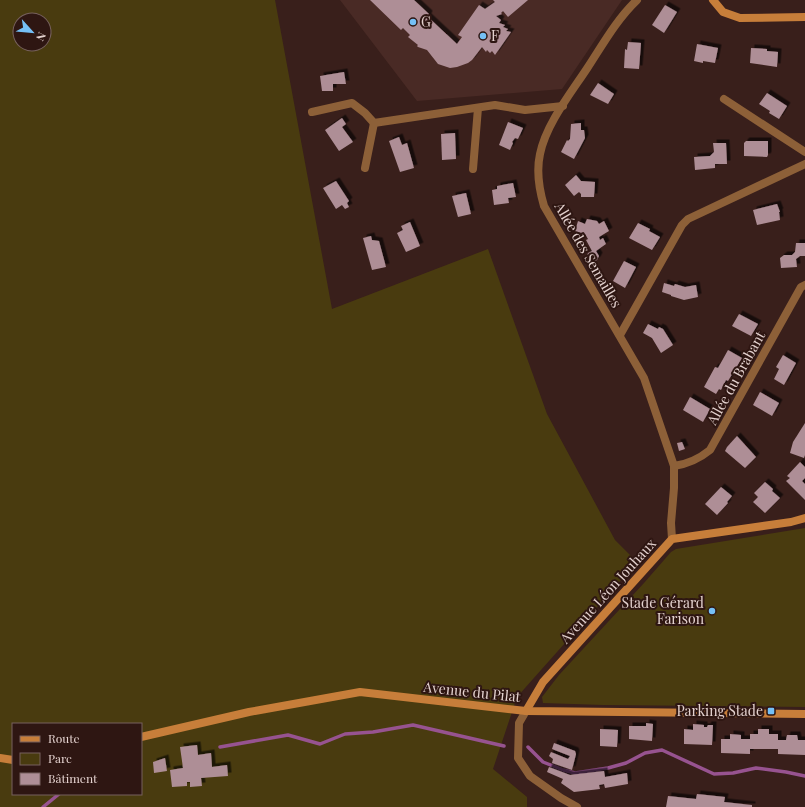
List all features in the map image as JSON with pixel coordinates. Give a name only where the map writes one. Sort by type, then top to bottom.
[{"type":"main road","points":[[713,0],[723,12],[740,18],[805,17]]},
{"type":"main road","name":"Avenue Léon Jouhaux","points":[[526,711],[543,682],[672,539],[790,522],[805,518]]},
{"type":"main road","name":"Avenue du Pilat","points":[[142,737],[249,712],[360,692],[526,711],[805,714]]},
{"type":"main road","points":[[0,758],[12,760]]},
{"type":"street","name":"Allée des Semailles","points":[[637,0],[618,21],[563,106],[545,138],[540,155],[538,174],[539,187],[544,206],[644,378],[674,466],[671,523],[672,539]]},
{"type":"street","points":[[724,99],[805,152]]},
{"type":"street","points":[[312,112],[352,103],[365,113],[374,123]]},
{"type":"street","points":[[374,123],[495,105],[525,110],[563,106]]},
{"type":"street","points":[[473,169],[478,108]]},
{"type":"street","points":[[365,168],[374,123]]},
{"type":"street","points":[[620,335],[682,225],[688,218],[805,164]]},
{"type":"street","name":"Allée du Brabant","points":[[674,466],[693,461],[710,450],[801,287],[805,285]]},
{"type":"street","points":[[526,711],[520,723],[518,758],[530,776],[561,798],[577,807]]},
{"type":"shaded area","points":[[340,0],[622,0],[562,89],[417,101]]},
{"type":"green space","points":[[0,0],[275,0],[332,309],[488,249],[547,414],[615,540],[637,562],[517,697],[493,769],[527,797],[527,807],[0,807]]},
{"type":"green space","name":"Stade Gérard Farison","points":[[805,528],[805,707],[543,703],[542,697],[559,675],[671,552],[676,549]]},
{"type":"building","points":[[370,0],[414,0],[429,14],[428,17],[457,44],[462,37],[458,35],[479,5],[485,9],[495,2],[493,0],[528,0],[508,17],[503,11],[501,13],[502,14],[496,16],[501,20],[499,23],[505,25],[503,27],[508,29],[506,31],[511,32],[495,55],[492,51],[490,53],[487,50],[486,52],[482,47],[468,63],[450,68],[438,64],[427,50],[418,47],[418,45],[408,37],[410,35],[403,28],[401,30]]},
{"type":"building","points":[[665,5],[677,12],[664,33],[652,25]]},
{"type":"building","points":[[628,42],[641,43],[639,69],[624,68],[625,49],[627,50]]},
{"type":"building","points":[[697,44],[718,48],[715,63],[694,61]]},
{"type":"building","points":[[751,48],[767,49],[767,51],[778,52],[777,67],[750,63]]},
{"type":"building","points":[[344,72],[346,84],[333,84],[333,91],[322,91],[320,76]]},
{"type":"building","points":[[598,83],[614,94],[608,104],[590,95]]},
{"type":"building","points":[[767,93],[787,106],[779,119],[759,104]]},
{"type":"building","points":[[342,118],[346,124],[342,127],[353,142],[339,151],[325,130]]},
{"type":"building","points":[[508,122],[523,128],[518,139],[515,138],[512,142],[513,143],[510,150],[499,145]]},
{"type":"building","points":[[581,123],[581,130],[584,130],[585,138],[574,159],[561,152],[567,140],[568,141],[570,139],[571,124]]},
{"type":"building","points":[[455,133],[456,159],[442,160],[441,134]]},
{"type":"building","points":[[399,137],[402,145],[407,143],[414,168],[400,172],[389,141]]},
{"type":"building","points":[[746,141],[768,141],[767,157],[744,156],[744,143]]},
{"type":"building","points":[[713,143],[726,143],[727,164],[715,164],[715,168],[695,170],[694,157],[710,156],[714,152]]},
{"type":"building","points":[[576,175],[581,181],[595,182],[594,197],[581,197],[579,192],[574,196],[565,185]]},
{"type":"building","points":[[336,181],[349,201],[347,203],[349,207],[345,209],[342,205],[336,209],[323,188]]},
{"type":"building","points":[[513,183],[516,197],[508,198],[509,203],[494,205],[492,190],[497,189],[497,186]]},
{"type":"building","points":[[466,193],[471,214],[458,217],[452,196]]},
{"type":"building","points":[[777,204],[780,212],[780,220],[757,225],[753,210]]},
{"type":"building","points":[[587,219],[597,221],[599,224],[604,221],[609,231],[599,237],[600,240],[603,238],[606,244],[596,251],[599,256],[597,260],[590,264],[586,258],[588,253],[592,251],[586,240],[588,239],[585,234],[575,231],[578,221],[585,224]]},
{"type":"building","points":[[410,222],[420,246],[406,252],[397,233],[403,230],[401,226]]},
{"type":"building","points":[[638,223],[650,229],[649,231],[660,237],[652,250],[629,238]]},
{"type":"building","points":[[371,236],[372,240],[379,241],[386,267],[372,270],[363,238]]},
{"type":"building","points":[[796,243],[805,243],[805,256],[800,256],[796,259],[797,267],[781,268],[780,258],[784,255],[792,255],[795,252]]},
{"type":"building","points":[[624,261],[636,267],[625,288],[613,281]]},
{"type":"building","points":[[664,283],[685,287],[696,285],[698,297],[684,300],[671,296],[662,292]]},
{"type":"building","points":[[739,314],[758,324],[751,336],[732,326]]},
{"type":"building","points":[[648,324],[658,329],[659,327],[663,329],[673,345],[661,353],[652,338],[643,333]]},
{"type":"building","points":[[728,350],[742,358],[728,381],[726,380],[721,390],[719,389],[716,394],[704,387],[715,367],[718,368]]},
{"type":"building","points":[[783,355],[796,363],[784,385],[774,379],[779,369],[776,367]]},
{"type":"building","points":[[760,392],[779,403],[772,416],[753,405]]},
{"type":"building","points":[[690,397],[710,409],[703,422],[683,410]]},
{"type":"building","points":[[805,423],[804,458],[790,453],[793,442]]},
{"type":"building","points":[[737,436],[756,457],[745,468],[725,451]]},
{"type":"building","points":[[682,442],[685,449],[679,451],[677,443]]},
{"type":"building","points":[[800,462],[805,467],[805,478],[802,481],[805,484],[805,500],[786,481],[790,478],[787,476]]},
{"type":"building","points":[[765,482],[780,498],[765,513],[753,502],[758,497],[754,493]]},
{"type":"building","points":[[721,487],[732,496],[717,515],[705,504]]},
{"type":"building","points":[[646,723],[653,724],[652,741],[629,739],[629,726],[646,726]]},
{"type":"building","points":[[693,724],[704,725],[704,727],[713,725],[712,745],[684,744],[684,729],[693,730]]},
{"type":"building","points":[[600,729],[618,730],[617,747],[600,746]]},
{"type":"building","points":[[758,729],[769,729],[769,734],[778,734],[778,740],[786,740],[787,735],[797,735],[798,740],[805,740],[805,755],[778,754],[778,749],[750,749],[750,754],[721,753],[721,739],[730,739],[730,734],[741,735],[741,739],[750,739],[750,734],[758,734]]},
{"type":"building","points":[[554,743],[575,751],[576,754],[572,770],[552,763],[553,759],[549,756],[551,752],[568,759],[570,756],[552,749]]},
{"type":"building","points":[[197,745],[198,755],[211,753],[212,767],[227,765],[228,776],[201,778],[202,786],[190,787],[190,782],[187,782],[187,786],[172,787],[170,770],[183,768],[180,747]]},
{"type":"building","points":[[165,758],[167,771],[154,773],[153,762]]},
{"type":"building","points":[[549,767],[570,775],[604,771],[605,777],[627,773],[628,784],[605,788],[604,784],[599,785],[600,789],[574,792],[561,783],[563,779],[547,772]]},
{"type":"building","points":[[697,794],[725,797],[724,802],[752,805],[752,807],[666,807],[668,796],[696,799]]},
{"type":"waterway","points":[[220,747],[288,735],[320,744],[345,734],[373,732],[413,725],[504,746]]},
{"type":"waterway","points":[[528,747],[543,762],[575,773],[608,768],[626,763],[645,753],[662,750],[714,774],[733,773],[756,768],[805,776]]},
{"type":"waterway","points":[[43,807],[58,795]]},
{"type":"place","name":"G","points":[[413,22]]},
{"type":"place","name":"F","points":[[483,36]]},
{"type":"place","name":"Stade Gérard Farison","points":[[712,611]]},
{"type":"place","name":"Parking Stade","points":[[771,711]]}]
